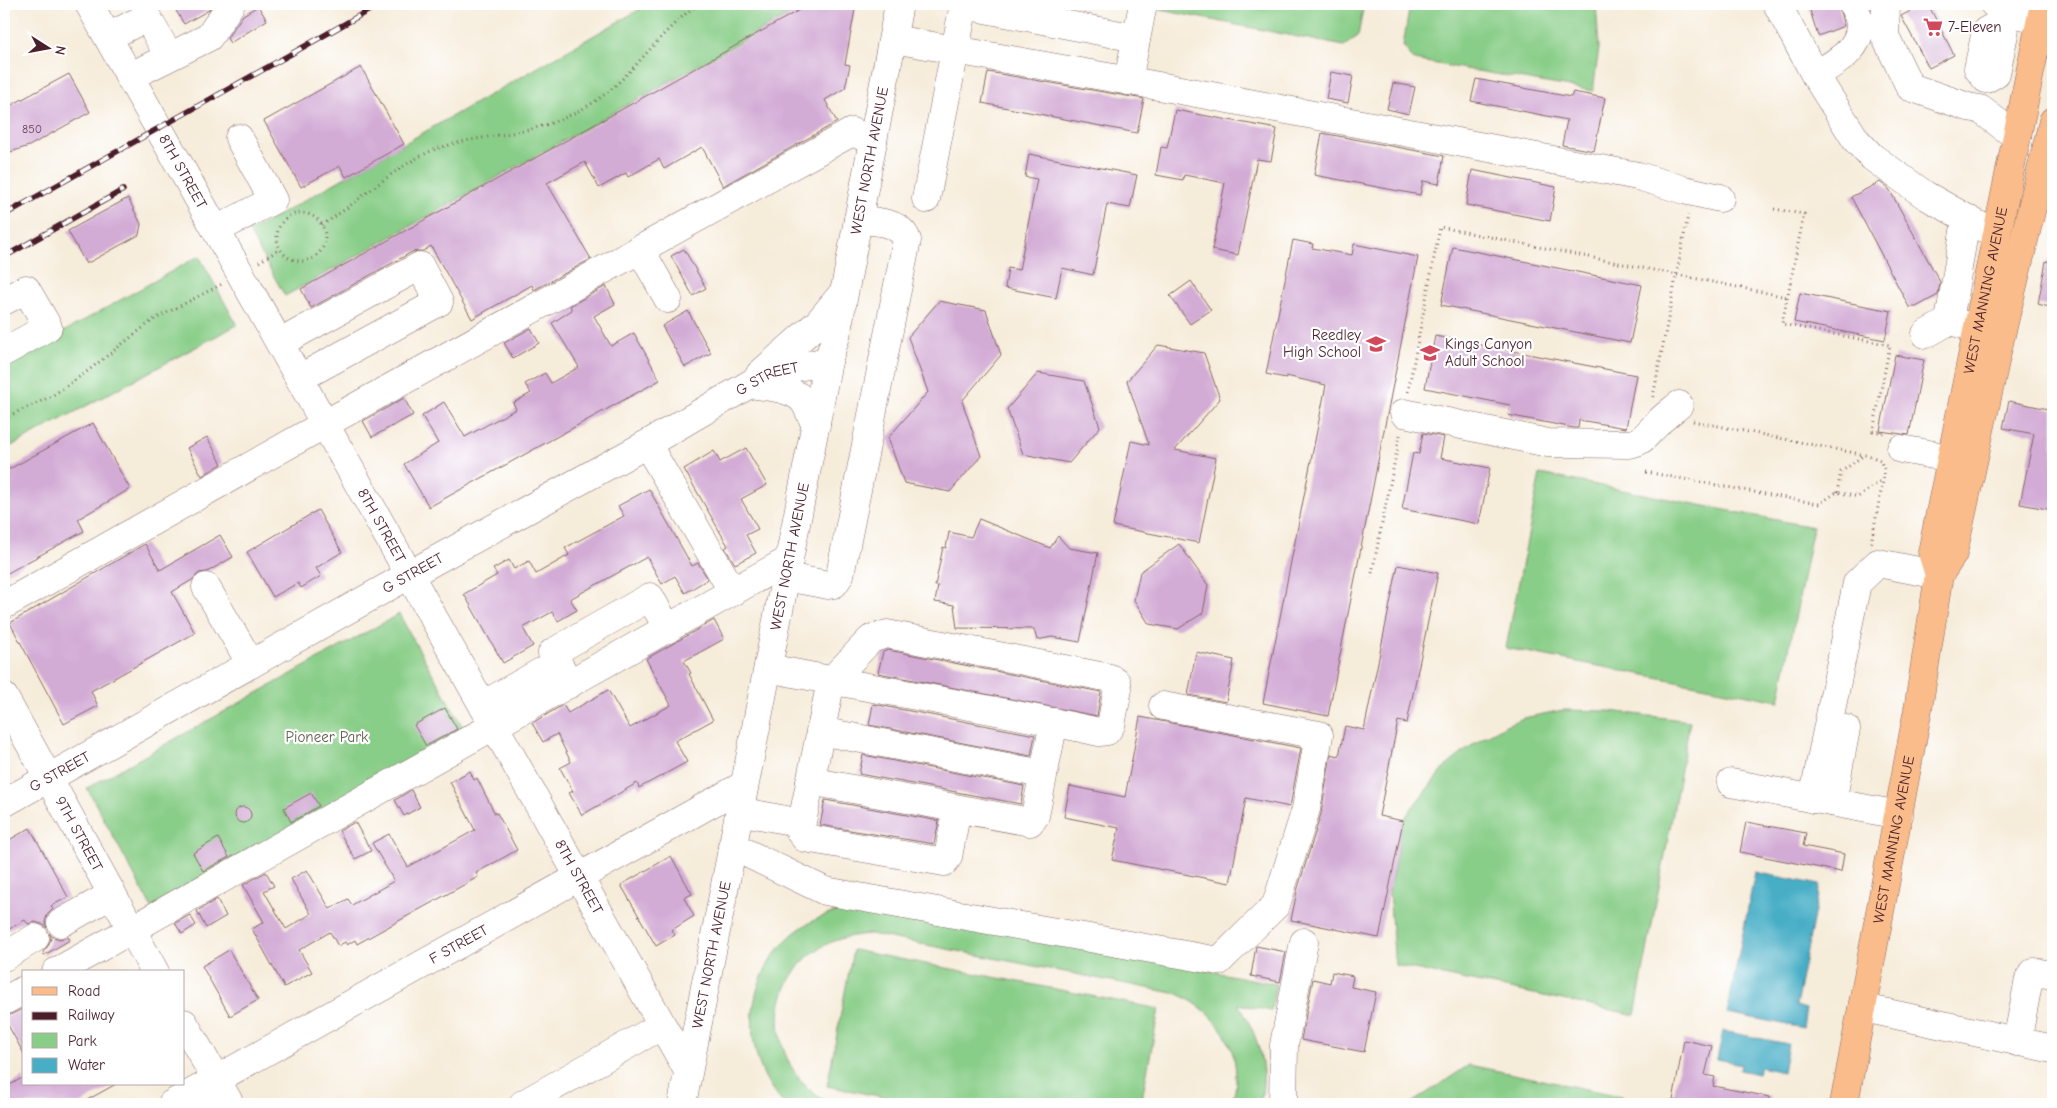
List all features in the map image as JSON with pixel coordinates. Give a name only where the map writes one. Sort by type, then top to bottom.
[{"type":"main road","name":"WEST MANNING AVENUE","points":[[1939,575],[1932,552],[2042,12]]},
{"type":"main road","name":"WEST MANNING AVENUE","points":[[1844,1104],[1864,1008],[1899,815],[1939,575],[1953,554],[2000,339],[2052,129]]},
{"type":"street","name":"8TH STREET","points":[[89,4],[411,575],[661,1026],[688,1071]]},
{"type":"street","points":[[129,77],[209,37],[231,4]]},
{"type":"street","points":[[926,199],[964,4],[1136,38]]},
{"type":"street","points":[[1128,80],[1143,4]]},
{"type":"street","points":[[1777,4],[1815,75],[1856,140],[1872,157],[1918,191],[1966,220],[1996,235]]},
{"type":"street","points":[[1815,75],[1847,54],[1853,46],[1860,27],[1853,4]]},
{"type":"street","points":[[1886,4],[1885,36],[1910,87],[1968,107],[1980,109],[2017,138]]},
{"type":"street","name":"WEST NORTH AVENUE","points":[[682,1104],[828,361],[836,336],[898,6]]},
{"type":"street","points":[[108,37],[143,10],[169,56]]},
{"type":"street","points":[[1980,109],[1986,79],[1996,73],[2004,34],[1997,13],[2042,12]]},
{"type":"street","points":[[893,39],[1128,80],[1638,176],[1684,190],[1720,198]]},
{"type":"street","points":[[4,605],[325,424],[852,132],[873,141]]},
{"type":"street","points":[[216,230],[273,200],[239,138]]},
{"type":"street","points":[[488,716],[570,684],[733,592],[787,568],[828,585],[834,584],[840,575],[907,240],[905,234],[896,226],[858,219]]},
{"type":"street","points":[[1966,220],[1937,327],[1977,328]]},
{"type":"street","points":[[640,249],[668,299]]},
{"type":"street","points":[[280,343],[420,266],[439,302],[300,378]]},
{"type":"street","points":[[4,301],[26,289],[48,327],[4,352]]},
{"type":"street","points":[[750,384],[818,323],[843,294]]},
{"type":"street","name":"G STREET","points":[[4,803],[647,444],[772,372],[828,361]]},
{"type":"street","points":[[750,384],[782,390],[797,396],[804,401],[816,425]]},
{"type":"street","points":[[1404,413],[1548,444],[1635,443],[1644,438],[1658,422],[1673,410]]},
{"type":"street","points":[[1897,442],[1950,458]]},
{"type":"street","points":[[647,444],[733,592]]},
{"type":"street","points":[[1822,800],[1855,590],[1861,578],[1873,557],[1939,575]]},
{"type":"street","points":[[206,587],[251,664]]},
{"type":"street","points":[[570,684],[552,653],[642,602],[650,598],[668,629]]},
{"type":"street","points":[[768,668],[831,681],[1054,722],[1100,732],[1107,731],[1111,725],[1118,689],[1117,683],[1110,678],[887,634],[871,639],[831,681],[800,832],[805,838],[944,862],[948,857],[958,809]]},
{"type":"street","points":[[60,970],[131,930],[488,716],[541,672]]},
{"type":"street","name":"9TH STREET","points":[[4,697],[154,970]]},
{"type":"street","points":[[732,846],[825,891],[1219,960],[1276,904],[1306,809],[1319,735],[1163,706]]},
{"type":"street","points":[[810,781],[1030,822],[1035,816],[1054,722]]},
{"type":"street","points":[[820,730],[1043,774]]},
{"type":"street","points":[[1731,783],[1899,815]]},
{"type":"street","points":[[741,798],[801,823]]},
{"type":"street","name":"F STREET","points":[[172,1104],[579,876],[741,798]]},
{"type":"street","points":[[61,923],[111,895]]},
{"type":"street","points":[[4,957],[35,938]]},
{"type":"street","points":[[1283,1104],[1285,1035],[1304,942]]},
{"type":"street","points":[[2017,1042],[2029,979],[2034,972],[2053,975]]},
{"type":"street","points":[[4,1001],[22,991]]},
{"type":"street","points":[[1864,1008],[2017,1042],[2053,1048]]},
{"type":"street","points":[[185,1025],[230,1104]]},
{"type":"street","points":[[523,1104],[661,1026]]},
{"type":"path","points":[[322,225],[404,166],[433,150],[462,142],[531,129],[553,122],[591,104],[621,80],[676,23],[699,4]]},
{"type":"path","points":[[1689,209],[1652,400],[1673,410],[1674,425],[1684,420],[1691,421],[1876,458],[1882,463],[1884,470],[1873,557]]},
{"type":"path","points":[[1774,209],[1804,214],[1782,324],[1890,345],[1873,431],[1897,442]]},
{"type":"path","points":[[296,214],[311,215],[322,225],[325,233],[322,249],[309,260],[293,260],[280,249],[277,235],[283,221],[289,216],[296,214]]},
{"type":"path","points":[[1371,578],[1440,227],[1787,297]]},
{"type":"path","points":[[4,418],[33,406],[65,388],[153,320],[240,274],[280,249]]},
{"type":"path","points":[[1646,472],[1819,504],[1837,492],[1841,472],[1864,455]]},
{"type":"path","points":[[1837,492],[1858,497],[1883,479]]},
{"type":"green space","points":[[649,4],[808,4],[285,296],[249,232]]},
{"type":"green space","points":[[1162,4],[1364,4],[1358,36],[1344,46],[1161,10]]},
{"type":"green space","points":[[1410,4],[1596,4],[1599,48],[1593,91],[1414,60],[1403,46]]},
{"type":"green space","points":[[199,256],[237,325],[4,450],[4,365]]},
{"type":"green space","points":[[1540,474],[1813,527],[1779,701],[1506,648]]},
{"type":"green space","name":"Pioneer Park","points":[[399,614],[470,740],[152,908],[87,788]]},
{"type":"green space","points":[[1563,710],[1609,711],[1690,721],[1635,1015],[1395,965],[1389,892],[1403,821],[1444,768],[1475,743],[1506,725],[1524,718]]},
{"type":"green space","points":[[850,908],[890,909],[1276,984],[1271,1011],[1238,1004],[1251,1027],[1260,1052],[1263,1078],[1260,1104],[1232,1104],[1236,1086],[1236,1069],[1233,1053],[1227,1038],[1207,1013],[1178,994],[870,934],[847,937],[825,945],[804,961],[789,981],[781,1003],[779,1026],[784,1049],[794,1071],[810,1089],[831,1104],[784,1104],[769,1084],[759,1063],[754,1040],[753,1017],[756,994],[764,971],[777,951],[794,933],[820,918]]},
{"type":"green space","points":[[853,950],[1159,1009],[1141,1104],[920,1104],[827,1086]]},
{"type":"green space","points":[[1469,1065],[1635,1099],[1634,1104],[1410,1104]]},
{"type":"water","points":[[1755,872],[1820,885],[1796,1006],[1806,1009],[1803,1028],[1727,1013]]},
{"type":"water","points":[[1723,1031],[1788,1044],[1783,1072],[1760,1067],[1758,1074],[1740,1070],[1741,1064],[1717,1059]]},
{"type":"building","points":[[172,4],[212,4],[209,10],[184,24]]},
{"type":"building","points":[[810,4],[856,4],[845,64],[850,65],[845,88],[825,100],[837,122],[723,186],[702,147],[664,169],[659,159],[628,177],[626,173],[599,188],[585,162],[547,183],[591,259],[534,290],[532,285],[472,319],[431,246],[423,251],[412,252],[311,308],[301,289]]},
{"type":"building","points":[[1808,4],[1838,4],[1844,26],[1818,36]]},
{"type":"building","points":[[1924,4],[1928,4],[1954,55],[1929,68],[1901,16]]},
{"type":"building","points":[[258,6],[267,20],[230,43],[227,38],[243,15]]},
{"type":"building","points":[[361,67],[404,144],[346,177],[340,166],[301,187],[264,121]]},
{"type":"building","points":[[988,72],[1144,99],[1137,133],[982,103]]},
{"type":"building","points":[[1331,72],[1353,76],[1348,103],[1326,99]]},
{"type":"building","points":[[69,74],[90,112],[29,146],[4,154],[4,109]]},
{"type":"building","points":[[1476,79],[1571,97],[1573,92],[1605,98],[1594,151],[1562,145],[1567,120],[1471,101]]},
{"type":"building","points":[[1393,83],[1415,87],[1409,114],[1387,109]]},
{"type":"building","points":[[1175,110],[1277,129],[1271,161],[1257,159],[1238,255],[1212,250],[1225,183],[1184,175],[1183,180],[1156,175],[1161,147],[1167,148]]},
{"type":"building","points":[[1322,133],[1444,156],[1439,184],[1423,181],[1420,195],[1314,175]]},
{"type":"building","points":[[1029,154],[1137,175],[1130,208],[1107,204],[1093,275],[1062,268],[1056,298],[1005,288],[1008,268],[1019,270],[1037,179],[1025,177]]},
{"type":"building","points":[[1472,170],[1556,187],[1550,221],[1466,205]]},
{"type":"building","points":[[1880,182],[1889,189],[1940,282],[1938,295],[1916,307],[1909,307],[1851,197]]},
{"type":"building","points":[[128,198],[141,224],[139,235],[86,264],[68,231]]},
{"type":"building","points":[[1293,240],[1313,244],[1312,248],[1352,255],[1354,244],[1418,257],[1328,716],[1263,703],[1326,385],[1286,376],[1286,378],[1266,374]]},
{"type":"building","points":[[1453,247],[1642,285],[1630,343],[1441,305]]},
{"type":"building","points":[[684,249],[706,288],[693,296],[671,256]]},
{"type":"building","points":[[2046,261],[2053,262],[2053,308],[2038,304]]},
{"type":"building","points":[[1191,281],[1211,310],[1190,324],[1170,296]]},
{"type":"building","points":[[606,286],[615,304],[594,316],[611,346],[634,333],[660,380],[429,507],[404,464],[438,443],[422,416],[444,402],[465,437],[516,409],[513,403],[531,393],[525,384],[545,373],[551,383],[579,367],[552,323],[572,310],[570,306]]},
{"type":"building","points":[[1800,293],[1891,311],[1885,340],[1794,322]]},
{"type":"building","points":[[939,301],[986,310],[1001,355],[962,401],[981,456],[950,492],[904,483],[888,438],[928,392],[908,337]]},
{"type":"building","points":[[688,311],[711,353],[685,367],[662,326]]},
{"type":"building","points":[[531,328],[539,343],[513,358],[504,343]]},
{"type":"building","points":[[1435,336],[1636,375],[1626,428],[1579,420],[1578,428],[1574,428],[1508,415],[1510,405],[1425,388]]},
{"type":"building","points":[[1158,345],[1204,353],[1220,399],[1175,450],[1216,458],[1199,543],[1113,526],[1131,441],[1149,445],[1127,381]]},
{"type":"building","points":[[1895,355],[1924,360],[1909,435],[1880,431]]},
{"type":"building","points":[[1038,373],[1084,381],[1100,427],[1069,463],[1023,454],[1007,409]]},
{"type":"building","points":[[404,398],[413,415],[372,437],[363,421]]},
{"type":"building","points":[[2009,401],[2053,410],[2053,510],[2020,504],[2034,434],[2003,428]]},
{"type":"building","points":[[93,423],[130,489],[78,519],[84,531],[4,575],[4,472]]},
{"type":"building","points":[[1423,433],[1444,437],[1440,458],[1490,468],[1479,524],[1402,509],[1413,453],[1419,454]]},
{"type":"building","points":[[207,437],[222,464],[202,476],[187,448]]},
{"type":"building","points":[[746,448],[767,485],[741,499],[758,529],[746,535],[756,553],[735,564],[725,548],[728,546],[684,469],[714,451],[720,462]]},
{"type":"building","points":[[649,489],[692,566],[698,563],[708,579],[685,593],[675,576],[662,584],[647,557],[570,599],[577,610],[558,621],[552,612],[523,628],[533,646],[503,663],[464,594],[497,575],[493,569],[509,560],[514,569],[529,561],[536,574],[569,555],[565,548],[624,516],[618,506]]},
{"type":"building","points":[[318,510],[342,552],[316,568],[321,576],[301,588],[298,583],[273,597],[247,552]]},
{"type":"building","points":[[979,519],[1050,548],[1058,536],[1069,548],[1098,553],[1080,642],[1052,637],[1037,640],[1034,629],[957,628],[954,605],[935,602],[938,586],[935,586],[943,547],[946,548],[949,532],[971,537]]},
{"type":"building","points":[[220,535],[233,557],[207,572],[199,573],[192,580],[172,592],[195,633],[91,691],[98,706],[64,724],[10,623],[145,544],[160,570]]},
{"type":"building","points":[[1179,544],[1208,585],[1203,613],[1178,629],[1149,624],[1134,600],[1140,572]]},
{"type":"building","points":[[1398,565],[1438,573],[1407,723],[1398,721],[1379,816],[1403,821],[1379,938],[1291,920],[1297,891],[1321,814],[1331,754],[1339,756],[1345,726],[1364,730]]},
{"type":"building","points":[[714,620],[724,639],[684,661],[713,720],[675,741],[687,762],[639,788],[637,783],[582,815],[569,793],[573,791],[560,768],[571,762],[557,734],[543,742],[532,723],[563,705],[568,713],[608,690],[630,728],[671,705],[646,659]]},
{"type":"building","points":[[888,650],[1101,692],[1097,716],[878,673],[883,652]]},
{"type":"building","points":[[1196,652],[1234,660],[1226,702],[1188,695]]},
{"type":"building","points":[[873,704],[1035,735],[1031,756],[869,725]]},
{"type":"building","points":[[445,708],[457,729],[426,746],[414,725]]},
{"type":"building","points":[[1140,717],[1301,748],[1290,807],[1246,798],[1230,883],[1112,860],[1119,828],[1064,817],[1070,786],[1125,797]]},
{"type":"building","points":[[863,755],[1024,786],[1021,804],[859,774]]},
{"type":"building","points":[[470,771],[474,780],[477,778],[495,814],[497,813],[517,850],[476,873],[478,877],[357,944],[355,940],[347,945],[345,942],[338,946],[330,932],[299,950],[312,972],[284,987],[252,929],[264,922],[243,885],[266,872],[274,886],[264,891],[286,929],[311,914],[291,879],[307,870],[330,909],[348,899],[352,905],[394,881],[372,843],[389,834],[408,867],[475,830],[450,782]]},
{"type":"building","points":[[411,790],[420,807],[404,816],[395,800]]},
{"type":"building","points":[[311,793],[319,806],[291,822],[284,808]]},
{"type":"building","points":[[825,800],[939,821],[934,844],[820,825]]},
{"type":"building","points":[[240,807],[246,807],[251,812],[249,821],[240,823],[235,818],[235,812]]},
{"type":"building","points":[[355,822],[371,851],[355,859],[339,831]]},
{"type":"building","points":[[1746,822],[1806,833],[1803,846],[1844,854],[1841,872],[1740,852]]},
{"type":"building","points":[[30,828],[68,897],[51,906],[53,909],[47,915],[45,922],[47,928],[35,922],[28,924],[25,920],[4,932],[4,843]]},
{"type":"building","points":[[218,838],[229,857],[203,871],[193,853]]},
{"type":"building","points":[[671,856],[692,894],[684,898],[694,916],[672,930],[675,935],[656,946],[621,885]]},
{"type":"building","points":[[217,899],[226,916],[206,928],[197,911]]},
{"type":"building","points":[[190,915],[196,925],[182,934],[175,923]]},
{"type":"building","points":[[49,933],[53,937],[60,939],[68,937],[70,940],[44,955],[43,952],[51,938]]},
{"type":"building","points":[[1256,946],[1286,952],[1280,982],[1251,976]]},
{"type":"building","points":[[229,950],[258,1000],[230,1016],[202,966]]},
{"type":"building","points":[[1332,972],[1353,976],[1351,987],[1376,992],[1364,1052],[1301,1040],[1313,979],[1330,983]]},
{"type":"building","points":[[22,1009],[22,1050],[4,1018]]},
{"type":"building","points":[[1684,1040],[1712,1046],[1705,1075],[1715,1077],[1713,1086],[1770,1097],[1769,1104],[1693,1104],[1673,1100]]},
{"type":"building","points":[[22,1078],[22,1086],[112,1086],[80,1104],[4,1104],[4,1088]]},
{"type":"railway","points":[[4,215],[380,4]]},
{"type":"railway","points":[[4,257],[123,190]]},
{"type":"place","name":"7-Eleven","points":[[1933,27]]},
{"type":"place","name":"Reedley High School","points":[[1376,344]]},
{"type":"place","name":"Kings Canyon Adult School","points":[[1430,353]]}]
